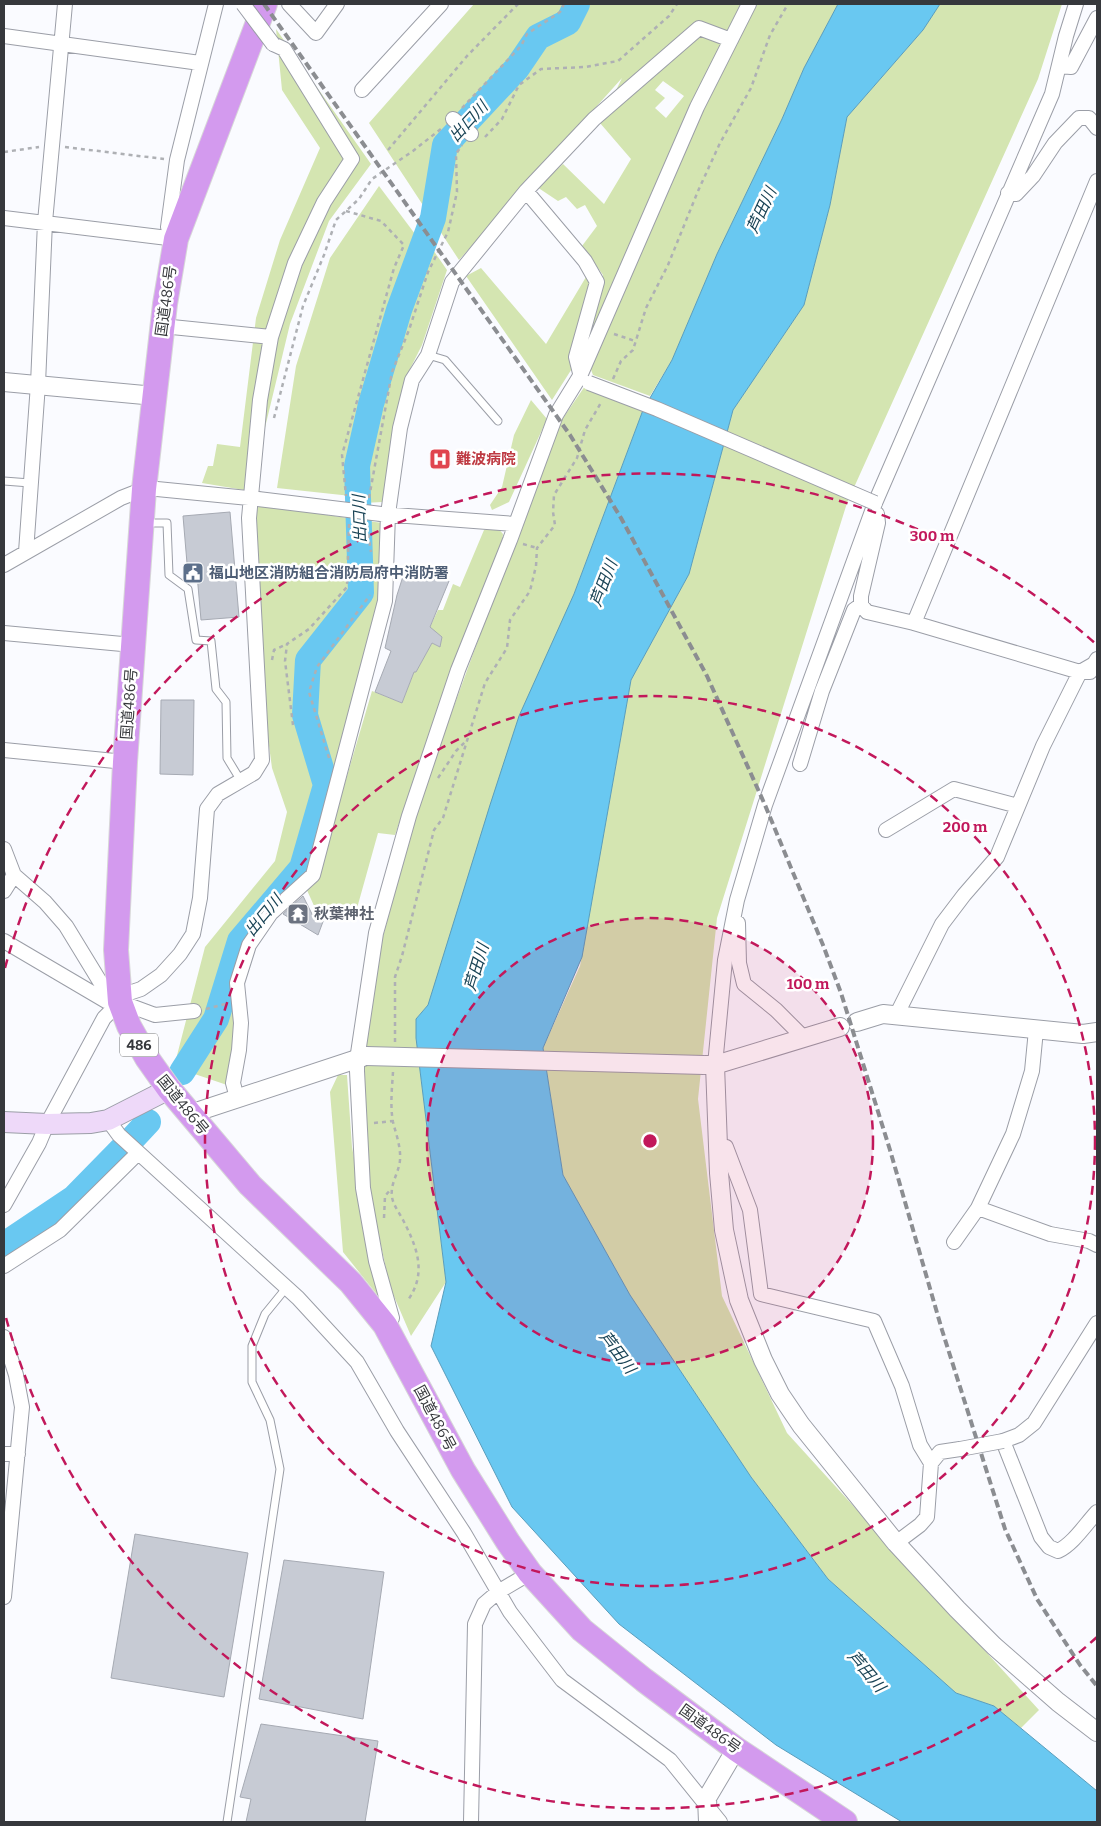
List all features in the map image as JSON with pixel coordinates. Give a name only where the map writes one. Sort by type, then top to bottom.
[{"type":"highway","name":"国道486号","points":[[265,4],[176,239],[162,326],[144,489],[125,762],[116,950],[120,1002],[129,1026],[147,1058],[169,1089],[250,1185],[351,1283],[385,1325],[464,1470],[508,1542],[530,1573],[582,1630],[644,1680],[736,1749],[845,1822]]},
{"type":"main road","points":[[4,1122],[47,1124],[91,1123],[114,1128],[169,1089]]},
{"type":"street","points":[[26,552],[38,384],[45,222],[65,4]]},
{"type":"street","points":[[176,239],[168,227],[177,160],[216,4]]},
{"type":"street","points":[[4,1205],[39,1143],[47,1124],[104,1018],[129,993],[141,989],[161,975],[180,954],[193,934],[200,898],[207,808],[218,794],[254,774],[262,760],[249,518],[255,499],[260,400],[271,337],[295,263],[324,202],[352,159],[284,49],[273,44],[243,4]]},
{"type":"street","points":[[289,4],[316,33],[337,4]]},
{"type":"street","points":[[385,1325],[392,1318],[376,1260],[365,1197],[360,1125],[361,1058],[376,933],[409,816],[458,670],[556,415],[585,380],[601,329],[698,107],[749,4]]},
{"type":"street","points":[[1076,4],[1052,94],[876,503],[860,596],[861,604],[868,612],[914,623],[1080,672],[1097,670]]},
{"type":"street","points":[[362,90],[434,6]]},
{"type":"street","points":[[1059,66],[1071,67],[1097,18]]},
{"type":"street","points":[[237,1098],[232,1083],[239,1050],[241,1023],[237,983],[250,945],[271,913],[313,875],[385,601],[385,514],[400,428],[412,380],[428,355],[452,282],[526,191],[594,119],[699,28],[731,40]]},
{"type":"street","points":[[4,36],[200,63]]},
{"type":"street","points":[[1008,193],[1016,194],[1028,182],[1055,143],[1079,118],[1088,118],[1097,128]]},
{"type":"street","points":[[453,119],[471,134]]},
{"type":"street","points":[[914,623],[1097,180]]},
{"type":"street","points":[[526,191],[585,260],[597,282],[576,357],[585,380],[876,503]]},
{"type":"street","points":[[4,218],[176,239]]},
{"type":"street","points":[[162,326],[271,337]]},
{"type":"street","points":[[4,382],[155,396]]},
{"type":"street","points":[[4,565],[121,498],[144,489],[255,499],[385,514],[515,524]]},
{"type":"street","points":[[874,522],[765,805],[736,900],[725,960],[710,1065],[724,1230],[739,1300],[763,1360],[780,1394],[801,1425],[896,1543],[957,1609],[994,1646],[1058,1702],[1097,1732]]},
{"type":"street","points":[[800,764],[822,691],[854,610],[861,604]]},
{"type":"street","points":[[4,634],[133,645]]},
{"type":"street","points":[[896,1016],[942,924],[964,894],[998,857],[1043,746],[1080,672],[1094,664],[1097,659]]},
{"type":"street","points":[[4,750],[125,762]]},
{"type":"street","points":[[886,830],[954,789],[1018,806]]},
{"type":"street","points":[[4,849],[14,875],[45,902],[66,926],[102,985],[120,1002]]},
{"type":"street","points":[[4,891],[14,875]]},
{"type":"street","points":[[734,917],[738,922],[739,963],[744,984],[776,1010],[804,1038]]},
{"type":"street","points":[[4,942],[106,1002],[120,1002],[155,1015],[194,1011]]},
{"type":"street","points":[[190,1114],[361,1058],[710,1065],[883,1014],[1083,1034],[1097,1032]]},
{"type":"street","points":[[954,1242],[978,1208],[1013,1134],[1032,1071],[1036,1030]]},
{"type":"street","points":[[114,1128],[138,1153],[298,1298],[357,1362],[397,1431],[464,1533],[510,1612],[562,1680],[670,1760],[708,1815],[720,1822]]},
{"type":"street","points":[[718,1146],[726,1147],[750,1210],[761,1294],[874,1321],[902,1386],[920,1445],[931,1463]]},
{"type":"street","points":[[4,1266],[60,1230],[138,1153]]},
{"type":"street","points":[[978,1208],[1050,1234],[1089,1241],[1097,1245]]},
{"type":"street","points":[[896,1543],[920,1525],[927,1517],[931,1463],[940,1452],[1003,1441],[1019,1435],[1034,1423],[1097,1323]]},
{"type":"street","points":[[4,1337],[10,1378],[22,1407],[4,1597]]},
{"type":"street","points":[[1003,1441],[1011,1457],[1041,1537],[1049,1548],[1058,1551],[1068,1546],[1097,1512]]},
{"type":"street","points":[[4,1454],[18,1454]]},
{"type":"street","points":[[471,1822],[475,1624],[484,1604],[498,1592],[530,1573]]},
{"type":"street","points":[[708,1815],[707,1798],[736,1749]]},
{"type":"lane","points":[[428,355],[446,360],[498,421]]},
{"type":"lane","points":[[4,481],[30,483]]},
{"type":"lane","points":[[142,522],[167,523],[169,575],[188,589],[196,640],[211,641],[216,690],[226,702],[227,758],[241,781]]},
{"type":"lane","points":[[227,1822],[280,1469],[270,1420],[252,1382],[252,1346],[265,1314],[286,1287]]},
{"type":"path","points":[[388,150],[468,56],[518,4]]},
{"type":"path","points":[[274,418],[303,306],[336,220],[358,199],[372,179],[413,152],[453,119],[521,46],[527,34],[560,12],[564,4]]},
{"type":"path","points":[[610,384],[621,361],[633,350],[646,308],[668,265],[698,190],[720,143],[751,88],[770,35],[788,4]]},
{"type":"path","points":[[4,152],[52,146],[177,160]]},
{"type":"path","points":[[346,211],[381,221],[404,245],[394,268],[342,455],[347,504]]},
{"type":"path","points":[[601,329],[636,342]]},
{"type":"path","points":[[395,1044],[395,977],[434,830],[443,818],[485,682],[507,648],[510,620],[530,591],[536,566],[537,548],[555,525],[553,512],[554,495],[577,458],[584,430],[603,399]]},
{"type":"path","points":[[293,725],[285,662],[287,644],[309,629],[347,587],[349,521]]},
{"type":"path","points":[[194,1011],[229,1004]]},
{"type":"path","points":[[394,1063],[393,1121],[398,1138],[400,1160],[391,1188],[392,1199],[417,1252],[419,1270],[415,1290],[408,1300]]},
{"type":"path","points":[[360,1125],[393,1121]]},
{"type":"green space","points":[[474,4],[741,4],[698,91],[585,346],[603,275],[582,246],[597,226],[585,205],[577,209],[566,197],[558,201],[537,187],[563,164],[604,204],[631,159],[600,123],[622,78],[459,260],[369,123]],"holes":[[[663,81],[684,96],[666,118],[655,108],[665,98],[655,90]]]},
{"type":"green space","points":[[757,4],[838,4],[804,68],[782,119],[717,254],[672,360],[650,396],[593,375],[590,367],[685,147]]},
{"type":"green space","points":[[940,4],[1062,4],[1038,79],[847,503],[717,918],[698,1099],[722,1296],[787,1433],[1039,1710],[1021,1728],[994,1706],[956,1693],[828,1579],[751,1477],[630,1295],[563,1175],[543,1048],[580,966],[631,680],[689,574],[733,410],[804,305],[830,205],[847,117],[923,30]]},
{"type":"green space","points":[[276,29],[371,164],[329,221],[290,324],[262,440],[250,456],[244,490],[202,483],[208,466],[213,466],[217,444],[240,447],[256,318],[280,240],[320,148],[282,90]]},
{"type":"green space","points":[[379,186],[418,238],[361,407],[351,496],[277,488],[296,366],[330,258]]},
{"type":"green space","points":[[429,244],[447,270],[422,345],[408,373],[382,502],[364,503],[363,462],[382,389]]},
{"type":"green space","points":[[481,268],[546,344],[589,272],[591,285],[573,367],[552,400],[466,276]]},
{"type":"green space","points":[[585,386],[643,410],[574,594],[428,1005],[416,1019],[416,1038],[446,1282],[411,1336],[390,1287],[370,1195],[364,1083],[365,1040],[382,940],[421,796],[557,427]]},
{"type":"green space","points":[[531,400],[547,419],[509,502],[492,510],[490,505],[502,487],[514,435]]},
{"type":"green space","points":[[259,505],[382,523],[380,595],[309,871],[247,940],[227,1085],[174,1067],[205,947],[275,861],[287,812],[272,768],[262,693],[262,636],[256,513]]},
{"type":"green space","points":[[497,527],[503,534],[502,543],[429,735],[395,835],[378,833],[354,919],[315,908],[306,888],[317,878],[372,691],[402,703],[414,672],[416,672],[432,643],[440,647],[430,627],[438,610],[443,610],[453,584],[460,587],[484,530]]},
{"type":"green space","points":[[338,1075],[347,1075],[352,1147],[379,1297],[343,1252],[330,1092]]},
{"type":"water","name":"芦田川","points":[[838,4],[940,4],[923,30],[847,117],[830,205],[804,305],[733,410],[689,574],[631,680],[582,957],[543,1048],[563,1175],[630,1295],[751,1477],[828,1579],[956,1693],[994,1706],[1097,1791],[1097,1822],[902,1822],[776,1745],[619,1624],[512,1507],[431,1346],[446,1282],[416,1038],[416,1019],[428,1005],[519,716],[574,594],[643,410],[672,360],[717,254],[782,119],[804,68]]},
{"type":"building","points":[[230,512],[239,617],[201,620],[197,574],[188,575],[183,516]]},
{"type":"building","points":[[406,567],[449,581],[430,627],[442,637],[440,647],[432,643],[416,672],[414,672],[402,703],[375,692],[391,651],[385,648],[397,595]]},
{"type":"building","points":[[161,700],[194,700],[193,775],[160,774]]},
{"type":"building","name":"秋葉神社","points":[[303,896],[313,916],[324,919],[318,935],[283,914]]},
{"type":"building","points":[[135,1534],[248,1553],[224,1697],[111,1678]]},
{"type":"building","points":[[284,1560],[384,1572],[363,1719],[259,1699]]},
{"type":"building","points":[[261,1724],[378,1741],[365,1822],[246,1822],[251,1799],[240,1797]]},
{"type":"waterway","name":"出口川","points":[[182,1072],[216,1019],[240,941],[302,868],[326,785],[305,715],[308,660],[361,593],[357,466],[371,404],[399,310],[433,218],[445,145],[517,68],[538,37],[568,22],[577,4]]},
{"type":"waterway","name":"出口川","points":[[134,1137],[148,1122]]},
{"type":"waterway","name":"出口川","points":[[4,1245],[74,1198],[121,1150]]},
{"type":"railway","points":[[264,4],[570,435],[621,518],[707,676],[765,805],[841,993],[890,1150],[942,1330],[1005,1529],[1037,1599],[1080,1665],[1097,1686]]},
{"type":"place","name":"難波病院","points":[[440,459]]},
{"type":"place","name":"福山地区消防組合消防局府中消防署","points":[[193,573]]},
{"type":"place","name":"秋葉神社","points":[[298,914]]}]
